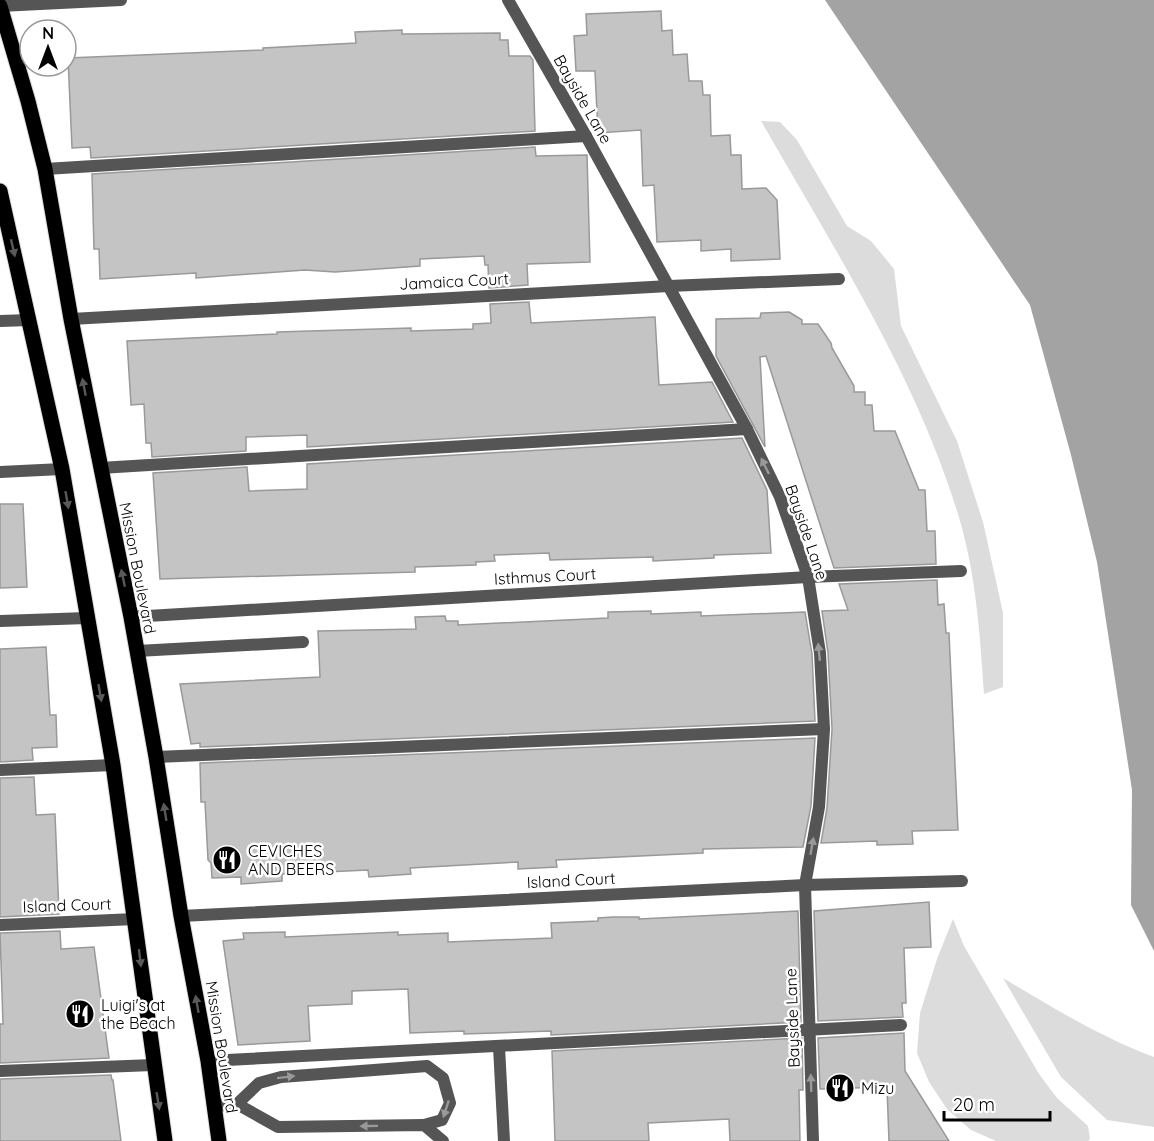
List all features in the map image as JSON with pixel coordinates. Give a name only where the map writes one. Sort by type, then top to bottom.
[{"type":"main road","name":"Mission Boulevard","points":[[0,6],[45,169],[70,319],[131,616],[181,916],[208,1061],[219,1141]]},
{"type":"main road","points":[[0,191],[62,470],[113,765],[165,1141]]},
{"type":"street","points":[[0,6],[121,0]]},
{"type":"street","name":"Bayside Lane","points":[[508,0],[747,429],[780,497],[808,577],[820,653],[824,729],[819,807],[805,885],[813,1141]]},
{"type":"street","points":[[45,169],[585,136]]},
{"type":"street","name":"Jamaica Court","points":[[70,319],[838,279]]},
{"type":"street","points":[[0,321],[30,320]]},
{"type":"street","points":[[100,468],[747,429]]},
{"type":"street","points":[[0,472],[62,470]]},
{"type":"street","name":"Isthmus Court","points":[[131,616],[808,577],[961,571]]},
{"type":"street","points":[[0,621],[87,618]]},
{"type":"street","points":[[137,651],[303,642]]},
{"type":"street","points":[[156,757],[824,729]]},
{"type":"street","points":[[0,770],[113,765]]},
{"type":"street","name":"Island Court","points":[[181,916],[805,885],[962,881]]},
{"type":"street","name":"Island Court","points":[[0,924],[135,919]]},
{"type":"street","points":[[208,1061],[901,1025]]},
{"type":"street","points":[[499,1047],[504,1141]]},
{"type":"street","points":[[0,1071],[153,1065]]},
{"type":"street","points":[[214,1106],[237,1104],[278,1127],[424,1125],[442,1120],[450,1102],[443,1078],[428,1066],[281,1077],[260,1083],[237,1104]]},
{"type":"street","points":[[424,1125],[443,1141]]},
{"type":"shaded area","points":[[825,0],[1154,0],[1154,951],[1131,905],[1132,790],[1097,562],[1071,455],[1030,305]]},
{"type":"shaded area","points":[[761,121],[780,122],[797,140],[847,226],[871,241],[894,269],[901,326],[957,441],[983,522],[1003,613],[1003,687],[984,694],[976,604],[964,536],[940,462],[919,411],[896,361],[844,264]]},
{"type":"shaded area","points":[[953,919],[964,946],[1039,1074],[1057,1098],[1088,1126],[1090,1139],[1088,1141],[996,1141],[971,1130],[947,1109],[929,1082],[917,1053],[920,1013],[937,959]]},
{"type":"shaded area","points":[[1003,978],[1095,1031],[1154,1057],[1154,1127],[1107,1120],[1061,1077]]},
{"type":"building","points":[[661,11],[662,31],[672,30],[673,55],[687,54],[689,81],[702,81],[703,95],[710,95],[711,136],[730,135],[731,155],[741,155],[742,189],[766,188],[777,200],[780,259],[731,261],[731,249],[701,251],[701,240],[657,242],[654,185],[643,186],[641,130],[598,133],[595,71],[576,71],[574,36],[587,35],[586,14]]},
{"type":"building","points":[[402,30],[402,34],[500,33],[500,40],[508,40],[509,56],[530,56],[533,60],[535,131],[91,158],[90,147],[72,148],[69,78],[78,78],[78,58],[263,50],[263,48],[356,43],[355,32]]},
{"type":"building","points":[[535,147],[536,156],[587,155],[590,262],[527,264],[528,285],[489,288],[488,265],[485,265],[484,256],[420,259],[420,266],[335,272],[305,270],[196,278],[196,273],[100,279],[99,249],[94,249],[92,174]]},
{"type":"building","points":[[529,302],[531,323],[655,317],[659,385],[712,382],[733,422],[307,447],[307,435],[246,437],[246,451],[152,457],[151,443],[146,443],[144,404],[131,405],[127,341],[277,334],[277,332],[411,328],[411,331],[473,329],[473,324],[491,323],[490,304]]},
{"type":"building","points":[[789,312],[802,320],[802,324],[818,324],[854,386],[854,392],[865,392],[865,405],[872,405],[874,431],[895,431],[919,490],[925,490],[927,531],[935,531],[936,564],[834,568],[766,356],[760,357],[765,447],[716,356],[716,319],[760,318],[761,313]]},
{"type":"building","points":[[742,438],[767,490],[771,553],[714,555],[714,558],[653,561],[653,557],[550,560],[549,553],[494,555],[495,561],[476,562],[476,565],[415,567],[415,572],[160,579],[153,473],[247,467],[249,491],[307,489],[307,464]]},
{"type":"building","points":[[0,504],[23,504],[27,587],[0,588]]},
{"type":"building","points":[[937,580],[938,605],[944,604],[946,633],[949,633],[958,830],[912,831],[913,844],[877,845],[877,841],[821,843],[827,808],[832,729],[828,653],[822,611],[848,610],[839,584]]},
{"type":"building","points":[[651,611],[651,614],[701,612],[701,616],[805,612],[812,654],[815,721],[200,747],[200,743],[191,744],[180,684],[320,677],[318,631],[416,629],[415,617],[445,616],[446,621],[458,621],[458,625],[608,618],[608,612]]},
{"type":"building","points":[[46,647],[50,715],[56,715],[57,747],[32,748],[33,760],[0,762],[0,649]]},
{"type":"building","points":[[815,738],[811,806],[803,847],[703,849],[703,853],[556,860],[557,867],[518,869],[518,862],[410,868],[411,874],[369,877],[368,870],[282,874],[282,881],[241,884],[241,877],[212,878],[211,863],[208,860],[205,802],[201,802],[200,763]]},
{"type":"building","points":[[34,777],[36,815],[55,814],[59,914],[0,917],[0,778]]},
{"type":"building","points":[[929,902],[931,947],[904,948],[906,1003],[902,1003],[903,1017],[818,1021],[814,911]]},
{"type":"building","points":[[798,911],[801,1022],[551,1035],[551,1031],[410,1033],[408,989],[352,991],[352,1004],[308,1006],[310,1041],[238,1045],[223,941],[244,939],[243,933],[285,932],[285,937],[398,932],[398,935],[448,933],[448,942],[552,938],[551,923],[598,921],[598,918],[613,917],[639,917],[639,919]]},
{"type":"building","points":[[60,931],[61,949],[94,947],[109,1058],[0,1063],[0,1024],[3,1024],[0,933]]},
{"type":"building","name":"Mizu","points":[[904,1033],[905,1071],[949,1141],[889,1141],[887,1087],[820,1089],[818,1038]]},
{"type":"building","points":[[802,1038],[803,1090],[799,1090],[800,1141],[730,1141],[729,1119],[648,1123],[649,1141],[555,1141],[552,1051]]},
{"type":"building","points":[[111,1075],[121,1141],[0,1141],[0,1079]]},
{"type":"place","name":"CEVICHES AND BEERS","points":[[227,860]]},
{"type":"place","name":"Luigi's at the Beach","points":[[80,1014]]},
{"type":"place","name":"Mizu","points":[[840,1088]]}]
